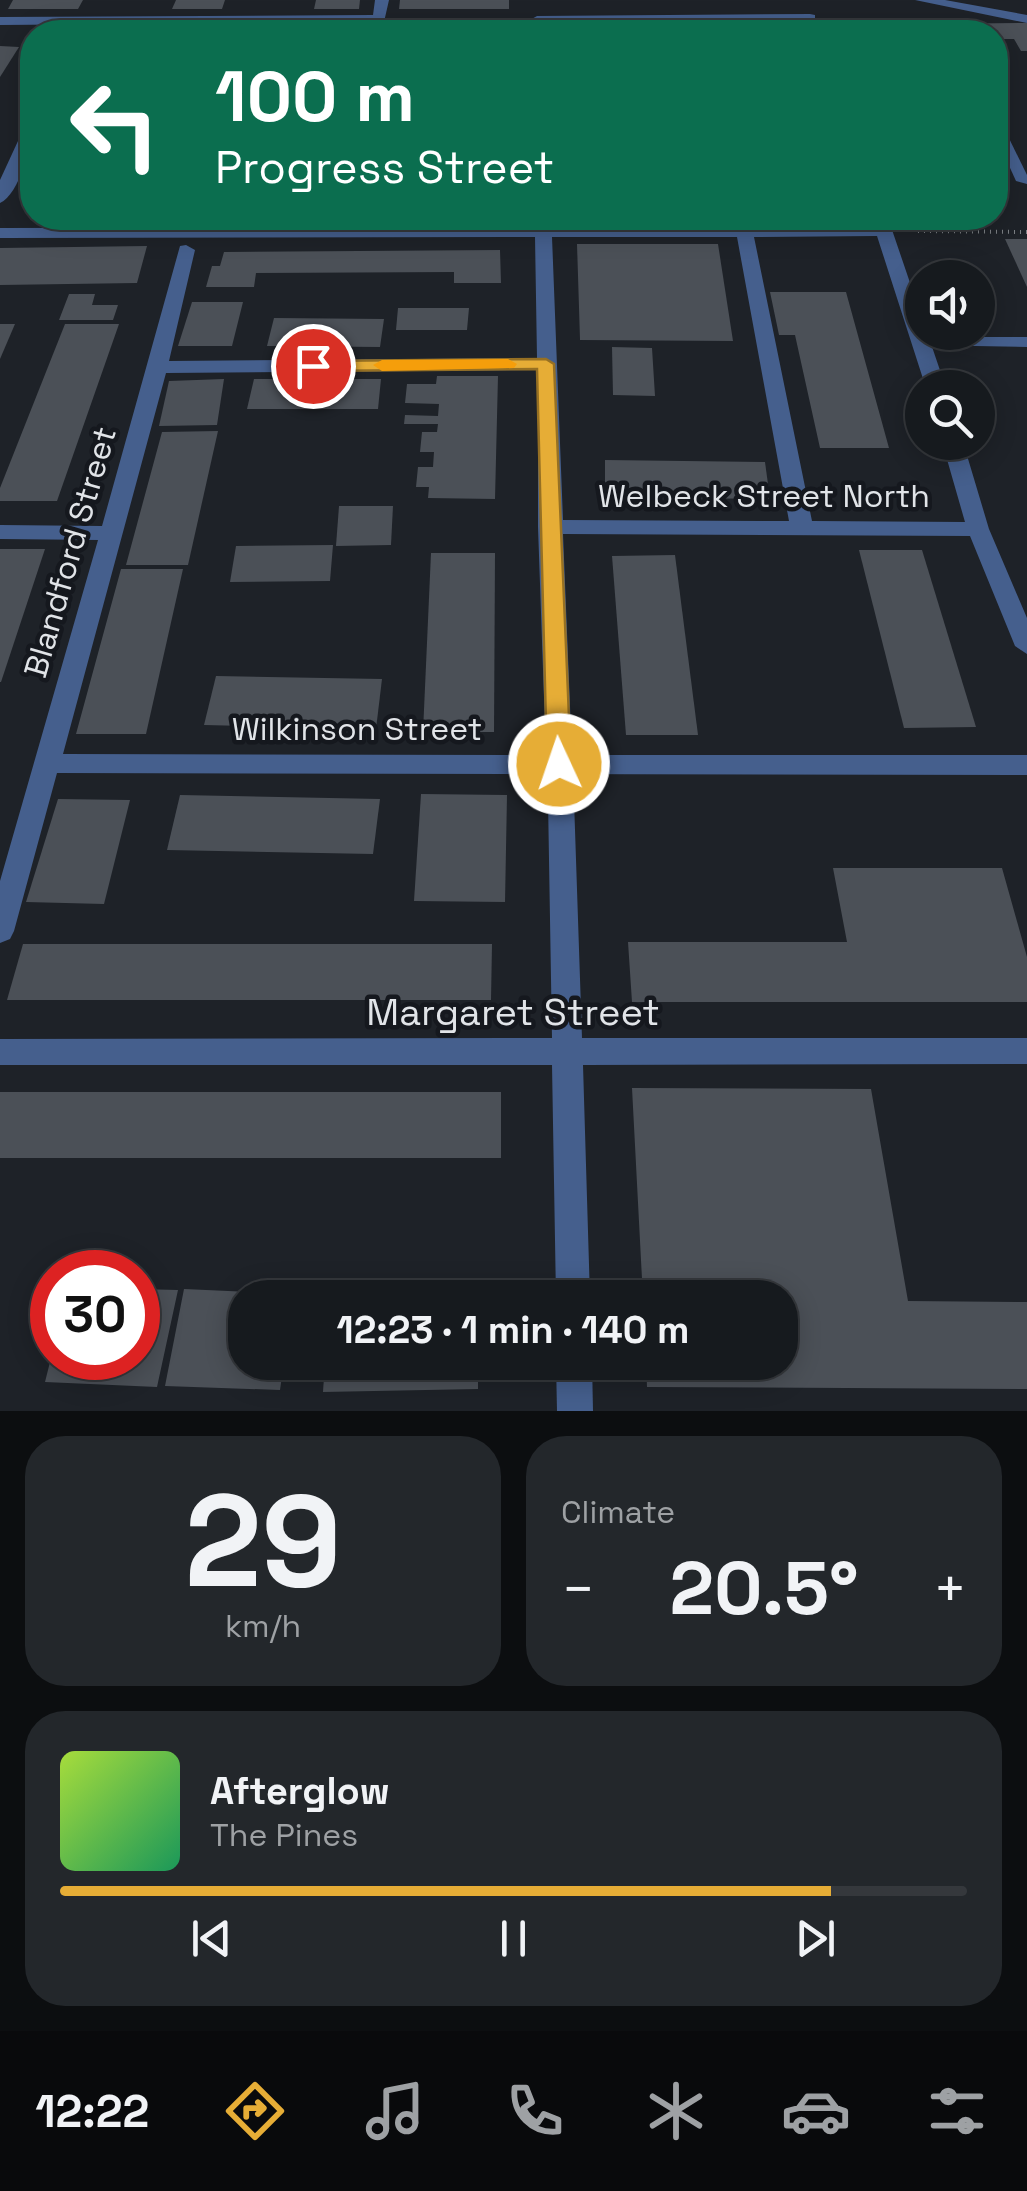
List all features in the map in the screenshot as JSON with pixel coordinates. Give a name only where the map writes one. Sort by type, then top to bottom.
[{"type":"street","points":[[361,20],[380,19],[382,0]]},
{"type":"street","points":[[922,0],[1027,19]]},
{"type":"street","points":[[0,198],[20,154]]},
{"type":"street","points":[[0,232],[320,230]]},
{"type":"street","points":[[543,230],[559,764]]},
{"type":"street","points":[[745,230],[802,530]]},
{"type":"street","points":[[884,230],[905,292]]},
{"type":"street","name":"Blandford Street","points":[[0,931],[158,367],[187,233]]},
{"type":"street","points":[[158,367],[546,364]]},
{"type":"street","points":[[957,460],[978,529],[1027,646]]},
{"type":"street","name":"Welbeck Street North","points":[[549,527],[978,529]]},
{"type":"street","points":[[0,532],[112,533]]},
{"type":"street","name":"Wilkinson Street","points":[[47,763],[1027,765]]},
{"type":"street","points":[[561,800],[573,1280]]},
{"type":"street","name":"Margaret Street","points":[[0,1052],[1027,1052]]},
{"type":"street","points":[[574,1380],[575,1411]]},
{"type":"lane","points":[[1008,150],[1022,181]]},
{"type":"lane","points":[[995,342],[1027,342]]},
{"type":"path","points":[[380,19],[402,20]]},
{"type":"path","points":[[991,230],[1027,232]]},
{"type":"building","points":[[13,0],[83,0],[78,9],[8,9]]},
{"type":"building","points":[[176,0],[225,0],[222,9],[172,9]]},
{"type":"building","points":[[316,0],[360,0],[359,9],[314,9]]},
{"type":"building","points":[[400,0],[509,0],[509,9],[399,9]]},
{"type":"building","points":[[1008,23],[1027,23],[1027,51],[1021,51],[1014,39],[1008,39]]},
{"type":"building","points":[[0,46],[19,47],[0,77]]},
{"type":"building","points":[[1005,239],[1027,239],[1027,287]]},
{"type":"building","points":[[577,244],[718,244],[733,341],[580,340]]},
{"type":"building","points":[[147,246],[137,283],[0,285],[0,248]]},
{"type":"building","points":[[500,250],[501,283],[454,283],[454,272],[256,273],[254,287],[206,287],[212,266],[220,266],[224,252]]},
{"type":"building","points":[[770,292],[846,292],[889,448],[820,448],[795,335],[779,335]]},
{"type":"building","points":[[69,294],[95,294],[92,305],[118,305],[113,320],[59,320]]},
{"type":"building","points":[[192,302],[243,302],[232,346],[178,346]]},
{"type":"building","points":[[398,308],[469,308],[467,330],[396,330]]},
{"type":"building","points":[[274,318],[384,319],[380,347],[267,346]]},
{"type":"building","points":[[0,324],[15,324],[0,359]]},
{"type":"building","points":[[65,324],[119,324],[57,501],[0,501],[0,488]]},
{"type":"building","points":[[612,347],[652,348],[655,396],[613,395]]},
{"type":"building","points":[[437,376],[498,376],[495,499],[428,498],[429,487],[416,487],[418,467],[433,467],[434,452],[420,452],[422,432],[437,432],[438,424],[404,424],[405,415],[438,416],[439,404],[405,403],[407,384],[436,384]]},
{"type":"building","points":[[224,379],[217,425],[159,426],[169,381]]},
{"type":"building","points":[[254,379],[381,379],[378,409],[247,409]]},
{"type":"building","points":[[218,431],[188,565],[126,565],[162,432]]},
{"type":"building","points":[[605,460],[765,462],[770,499],[605,497]]},
{"type":"building","points":[[339,506],[393,506],[391,545],[336,546]]},
{"type":"building","points":[[333,545],[330,581],[230,582],[236,546]]},
{"type":"building","points":[[0,549],[45,549],[1,682],[0,682]]},
{"type":"building","points":[[859,550],[922,550],[976,727],[904,728]]},
{"type":"building","points":[[431,553],[495,553],[494,732],[423,732]]},
{"type":"building","points":[[675,555],[698,735],[626,735],[612,556]]},
{"type":"building","points":[[121,569],[183,569],[146,734],[76,734]]},
{"type":"building","points":[[216,676],[382,679],[376,729],[204,725]]},
{"type":"building","points":[[421,794],[507,795],[505,902],[414,901]]},
{"type":"building","points":[[180,795],[380,799],[373,854],[167,850]]},
{"type":"building","points":[[58,799],[130,800],[104,904],[26,902]]},
{"type":"building","points":[[833,868],[1002,868],[1027,957],[1027,1002],[632,1002],[628,942],[847,942]]},
{"type":"building","points":[[23,944],[492,944],[491,1000],[7,1000]]},
{"type":"building","points":[[632,1088],[871,1089],[908,1301],[1027,1302],[1027,1389],[647,1387],[647,1380],[798,1380],[798,1280],[642,1280]]},
{"type":"building","points":[[0,1092],[501,1092],[501,1158],[0,1158]]},
{"type":"building","points":[[184,1289],[228,1291],[228,1380],[281,1380],[280,1390],[165,1386]]},
{"type":"building","points":[[160,1290],[178,1290],[160,1373]]},
{"type":"building","points":[[46,1380],[159,1380],[157,1387]]},
{"type":"building","points":[[324,1380],[478,1380],[478,1389],[323,1392]]},
{"type":"slow traffic","points":[[382,365],[508,364]]},
{"type":"route","points":[[313,366],[546,364],[559,764]]}]
